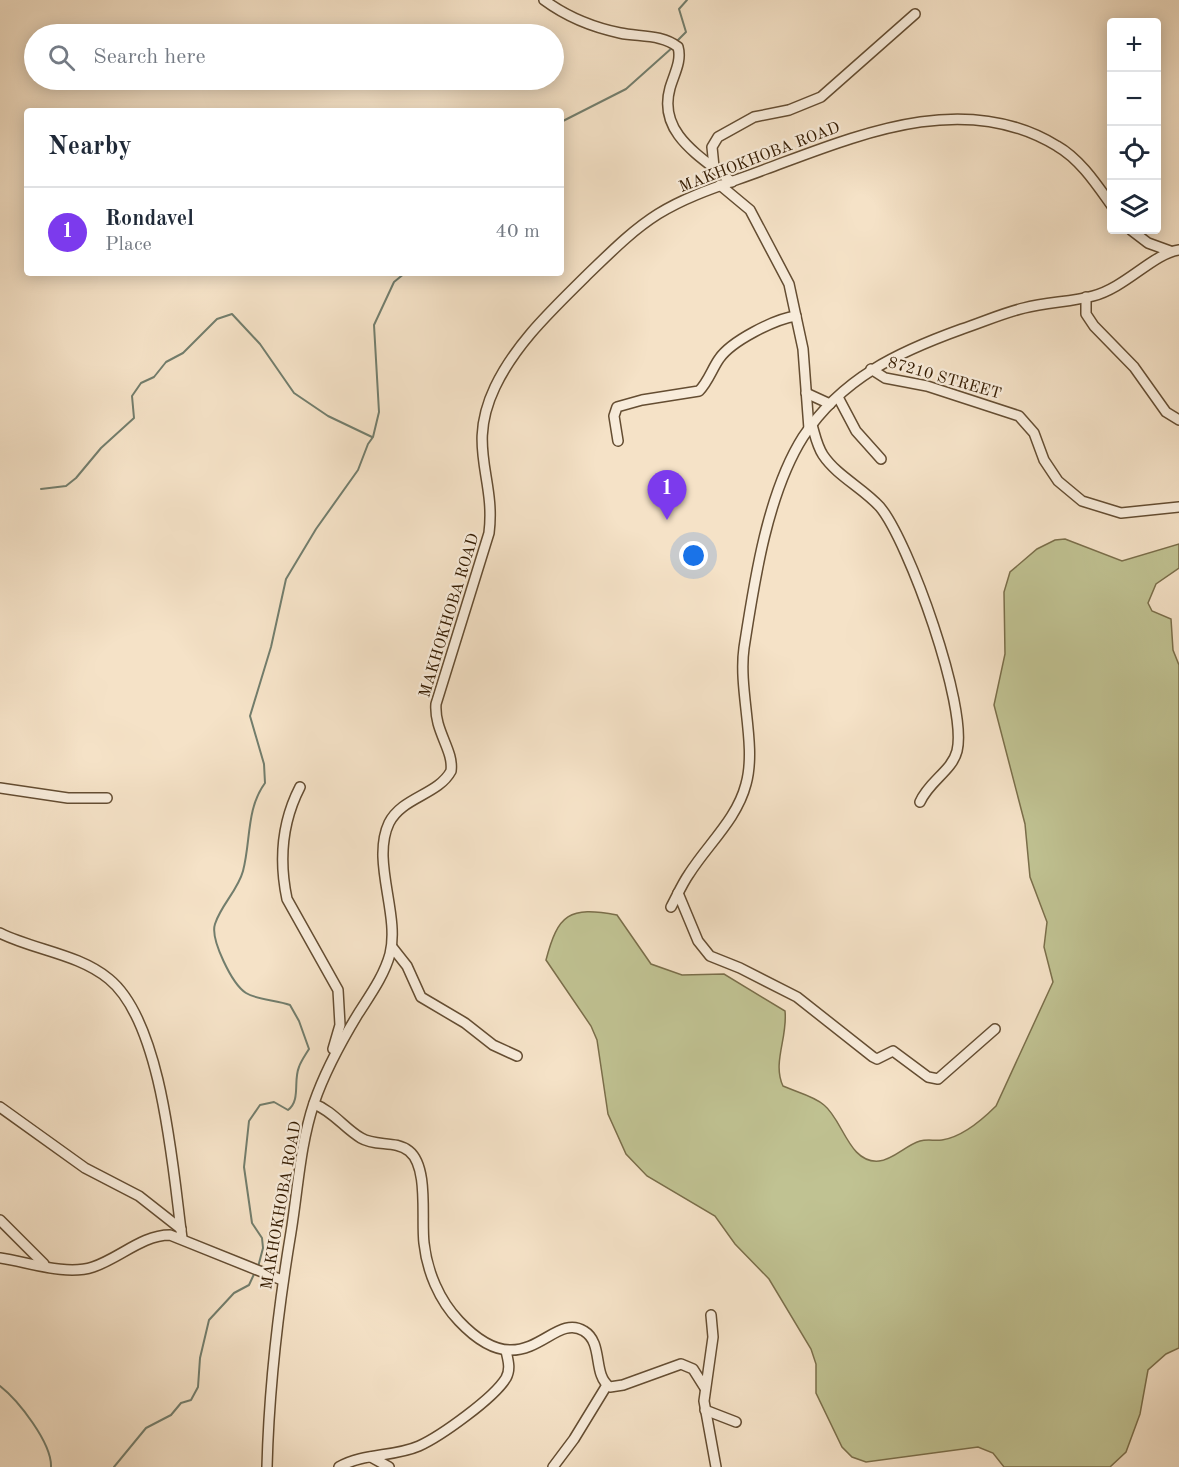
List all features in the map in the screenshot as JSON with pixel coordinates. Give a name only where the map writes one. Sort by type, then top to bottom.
[{"type":"street","points":[[544,0],[587,25],[675,45],[679,58],[667,107],[670,123],[687,145],[732,182]]},
{"type":"street","points":[[714,167],[712,147],[718,137],[754,117],[789,110],[821,97],[915,14]]},
{"type":"street","name":"MAKHOKHOBA ROAD","points":[[267,1467],[271,1379],[282,1280],[299,1169],[314,1104],[333,1058],[377,983],[392,947],[385,860],[389,824],[403,807],[442,782],[451,771],[451,759],[437,727],[436,704],[489,533],[490,507],[480,442],[485,413],[495,387],[519,348],[548,313],[634,231],[678,202],[870,131],[927,121],[974,120],[1009,126],[1059,146],[1077,161],[1107,200]]},
{"type":"street","points":[[720,185],[750,210],[789,284],[806,369],[806,393],[811,427],[824,457],[885,513],[934,625],[953,704],[958,745],[953,760],[930,783],[920,802]]},
{"type":"street","points":[[1136,234],[1148,243],[1174,250]]},
{"type":"street","points":[[671,907],[687,876],[731,817],[746,786],[748,755],[744,700],[744,650],[752,602],[775,506],[799,445],[811,427],[830,404],[871,369],[909,349],[1018,310],[1086,297],[1116,287],[1174,250]]},
{"type":"street","points":[[1086,297],[1086,314],[1094,326],[1134,367],[1166,412],[1179,420]]},
{"type":"street","points":[[618,441],[614,416],[617,407],[650,398],[699,391],[718,359],[730,347],[780,319],[796,316]]},
{"type":"street","name":"87210 STREET","points":[[871,369],[885,378],[927,386],[1019,416],[1034,433],[1044,460],[1058,481],[1082,501],[1121,513],[1179,507]]},
{"type":"street","points":[[806,393],[830,404]]},
{"type":"street","points":[[838,397],[856,431],[881,459]]},
{"type":"street","points":[[300,787],[294,799],[285,832],[282,858],[284,884],[288,899],[338,990],[341,1016],[333,1058]]},
{"type":"street","points":[[0,788],[68,798],[107,798]]},
{"type":"street","points":[[678,893],[698,941],[710,956],[740,968],[797,997],[873,1058],[877,1059],[893,1051],[928,1077],[938,1079],[995,1029]]},
{"type":"street","points":[[0,933],[88,966],[109,978],[124,996],[147,1042],[160,1094],[182,1234]]},
{"type":"street","points":[[392,947],[407,966],[421,997],[465,1023],[493,1045],[517,1056]]},
{"type":"street","points":[[314,1104],[326,1108],[367,1141],[397,1145],[412,1154],[421,1176],[427,1261],[441,1297],[467,1329],[489,1345],[506,1351],[525,1349],[568,1327],[583,1330],[597,1351],[602,1378],[607,1385]]},
{"type":"street","points":[[0,1107],[85,1167],[139,1196],[182,1234],[248,1267],[282,1280]]},
{"type":"street","points":[[0,1220],[45,1265]]},
{"type":"street","points":[[0,1258],[45,1265],[90,1268],[153,1236],[182,1234]]},
{"type":"street","points":[[711,1315],[713,1337],[705,1388],[705,1410],[716,1467]]},
{"type":"street","points":[[339,1467],[371,1457],[418,1447],[455,1424],[507,1377],[509,1362],[506,1351]]},
{"type":"street","points":[[607,1385],[623,1385],[681,1364],[693,1369],[705,1388]]},
{"type":"street","points":[[553,1467],[574,1439],[607,1385]]},
{"type":"street","points":[[705,1410],[736,1422]]},
{"type":"street","points":[[371,1457],[389,1467]]},
{"type":"green space","points":[[1065,539],[1122,561],[1179,544],[1179,568],[1156,584],[1148,603],[1152,611],[1171,619],[1173,650],[1179,665],[1179,1348],[1166,1354],[1148,1370],[1140,1414],[1126,1452],[1110,1467],[1004,1467],[993,1453],[978,1447],[866,1462],[852,1457],[842,1447],[816,1393],[816,1364],[811,1349],[769,1279],[735,1244],[715,1216],[647,1176],[626,1154],[608,1114],[597,1040],[591,1026],[546,960],[555,932],[568,917],[587,912],[617,915],[651,964],[682,975],[724,974],[785,1011],[779,1068],[783,1086],[824,1105],[831,1112],[853,1149],[860,1156],[869,1160],[884,1160],[920,1141],[950,1138],[965,1132],[978,1122],[996,1106],[1053,982],[1044,947],[1047,922],[1030,877],[1025,824],[994,705],[1005,654],[1004,592],[1010,572],[1037,549],[1055,540]]},
{"type":"waterway","points":[[676,42],[686,32],[679,9],[687,0]]},
{"type":"waterway","points":[[564,120],[626,89],[673,47]]},
{"type":"waterway","points":[[258,1267],[263,1248],[262,1238],[252,1223],[244,1167],[249,1121],[260,1105],[274,1102],[288,1110],[292,1106],[296,1096],[297,1072],[309,1049],[299,1021],[290,1005],[261,999],[240,988],[223,961],[214,931],[215,924],[241,878],[252,814],[265,783],[264,764],[250,716],[271,647],[286,579],[316,529],[358,470],[373,437],[379,412],[374,325],[394,282],[401,276]]},
{"type":"waterway","points":[[41,489],[66,486],[76,478],[101,448],[134,418],[132,396],[141,383],[154,377],[166,362],[183,353],[217,319],[232,314],[260,344],[294,393],[328,416],[372,437]]},
{"type":"waterway","points":[[114,1467],[146,1428],[171,1415],[181,1403],[191,1400],[198,1387],[200,1358],[209,1320],[234,1293],[249,1285],[255,1272]]},
{"type":"waterway","points":[[0,1386],[16,1401],[33,1423],[46,1446],[51,1467]]},
{"type":"place","name":"Rondavel","points":[[667,520]]}]
